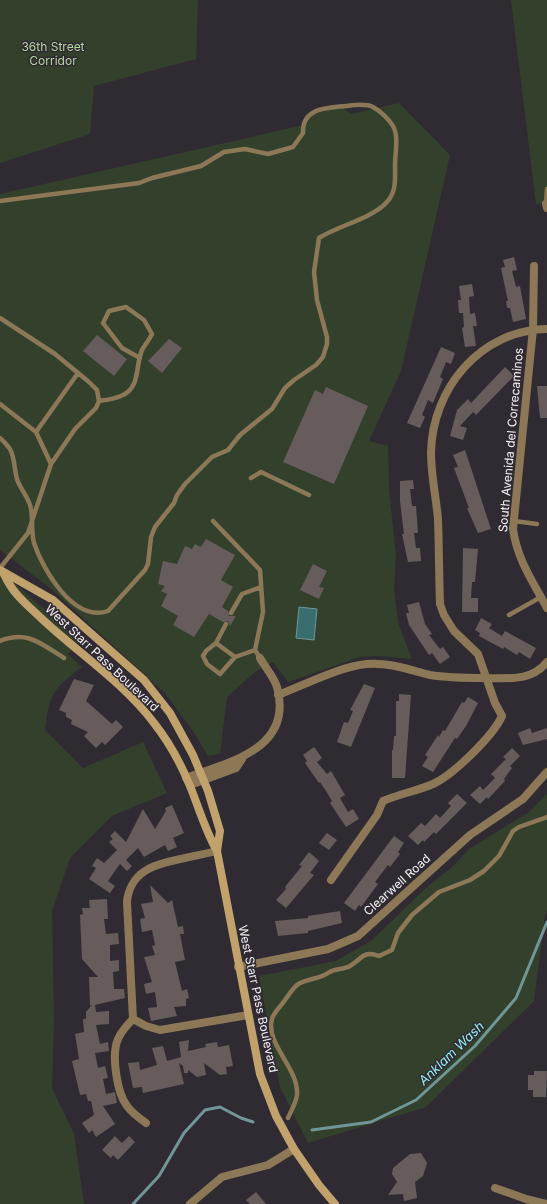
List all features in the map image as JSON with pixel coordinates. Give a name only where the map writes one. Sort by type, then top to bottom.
[{"type":"street","name":"South Avenida del Correcaminos","points":[[534,266],[533,329],[514,521],[515,545],[520,558],[547,608]]},
{"type":"street","points":[[331,880],[377,815],[383,801],[434,784],[452,772],[497,727],[502,716],[495,703],[478,654],[454,631],[444,615],[440,604],[437,512],[432,473],[433,437],[436,418],[444,396],[455,377],[476,355],[509,335],[533,329],[547,329]]},
{"type":"street","name":"West Starr Pass Boulevard","points":[[1,571],[53,600],[144,680],[170,713],[183,735],[202,776],[220,830],[217,851],[238,967],[260,1074],[276,1116],[294,1149],[319,1185],[335,1204]]},
{"type":"street","name":"West Starr Pass Boulevard","points":[[1,571],[11,589],[60,636],[141,707],[172,749],[188,782],[209,837],[217,851]]},
{"type":"street","points":[[188,782],[202,776],[236,768],[242,759],[259,747],[273,731],[278,715],[278,695],[276,685],[260,658]]},
{"type":"street","points":[[278,695],[350,667],[369,663],[389,665],[445,677],[505,680],[522,678],[538,671],[547,662]]},
{"type":"street","name":"Clearwell Road","points":[[238,967],[328,949],[358,936],[470,835],[523,799],[547,772]]},
{"type":"street","points":[[146,1123],[133,1113],[121,1096],[116,1066],[115,1052],[118,1040],[133,1019],[126,902],[131,887],[145,871],[155,866],[217,851]]},
{"type":"street","points":[[133,1019],[146,1026],[160,1030],[248,1015]]},
{"type":"street","points":[[195,1202],[222,1177],[268,1166],[294,1149]]},
{"type":"street","points":[[495,1188],[526,1199],[547,1204]]},
{"type":"lane","points":[[0,201],[139,183],[152,178],[201,166],[224,152],[245,149],[268,154],[293,147],[303,133],[303,128],[309,115],[325,108],[356,104],[373,107],[386,117],[394,130],[396,176],[392,195],[388,202],[373,212],[319,238],[314,272],[317,300],[327,337],[327,344],[323,357],[316,366],[294,380],[285,388],[272,409],[240,435],[228,450],[212,457],[185,484],[177,495],[174,503],[155,527],[151,537],[148,564],[145,570],[108,611],[103,613],[85,611],[73,604],[50,576],[35,544],[31,524],[31,509],[16,477],[12,455],[0,438]]},
{"type":"lane","points":[[547,189],[547,206]]},
{"type":"lane","points":[[99,401],[122,396],[134,386],[142,351],[152,334],[144,320],[126,307],[109,311],[103,323],[122,348],[140,358]]},
{"type":"lane","points":[[0,318],[55,354],[78,373],[97,390],[99,401],[96,408],[75,429],[51,464],[31,524],[18,547],[1,571]]},
{"type":"lane","points":[[36,432],[78,373]]},
{"type":"lane","points":[[0,404],[36,432],[51,464]]},
{"type":"lane","points":[[251,478],[261,472],[309,495]]},
{"type":"lane","points":[[213,520],[260,570],[263,612],[255,650],[260,658]]},
{"type":"lane","points":[[514,521],[537,524]]},
{"type":"lane","points":[[231,613],[242,594],[262,587]]},
{"type":"lane","points":[[509,615],[541,597]]},
{"type":"lane","points":[[226,624],[216,643],[206,651],[203,656],[207,664],[220,674],[235,657],[255,650]]},
{"type":"lane","points":[[0,641],[13,636],[30,638],[64,658]]},
{"type":"lane","points":[[216,643],[235,657]]},
{"type":"lane","points":[[288,1118],[296,1099],[297,1088],[292,1071],[275,1041],[271,1029],[272,1018],[296,986],[308,979],[321,978],[332,970],[350,966],[360,957],[374,954],[379,956],[388,953],[392,950],[398,933],[412,915],[439,892],[470,880],[484,871],[499,856],[514,831],[519,827],[547,817]]},
{"type":"green space","name":"36th Street Corridor","points":[[0,0],[198,0],[196,59],[94,86],[90,134],[0,163]]},
{"type":"green space","points":[[511,0],[547,0],[547,203],[536,204]]},
{"type":"green space","points":[[399,103],[450,155],[401,371],[369,441],[388,446],[389,489],[396,556],[394,589],[398,623],[412,659],[378,656],[360,657],[288,682],[273,662],[255,672],[227,697],[220,754],[208,756],[195,734],[165,693],[50,588],[0,550],[0,194],[304,125],[315,111],[342,107],[351,114]]},
{"type":"green space","points":[[0,570],[80,641],[68,654],[82,667],[64,681],[54,693],[49,708],[45,730],[83,768],[143,742],[167,793],[112,816],[70,858],[52,911],[54,1020],[52,1088],[74,1134],[84,1204],[0,1204]]},
{"type":"green space","points":[[547,794],[547,911],[545,915],[534,1001],[426,1107],[308,1143],[280,1087],[259,976],[336,961],[372,940],[428,886],[452,867],[469,849],[529,812]]},
{"type":"shaded area","points":[[299,607],[317,609],[314,640],[296,638]]},
{"type":"building","points":[[514,257],[517,270],[512,271],[516,287],[520,286],[526,319],[513,322],[510,308],[507,308],[506,301],[508,301],[501,268],[505,267],[503,260]]},
{"type":"building","points":[[472,284],[474,296],[469,297],[470,314],[475,313],[477,326],[473,326],[476,346],[465,347],[462,328],[464,327],[463,313],[459,313],[458,300],[461,300],[459,286]]},
{"type":"building","points":[[97,335],[127,359],[114,376],[83,351]]},
{"type":"building","points":[[169,339],[182,348],[162,373],[148,361]]},
{"type":"building","points":[[441,347],[455,353],[451,364],[446,362],[440,377],[443,379],[433,403],[428,400],[422,415],[425,417],[420,428],[407,423]]},
{"type":"building","points":[[505,367],[514,376],[476,415],[473,412],[460,426],[467,428],[463,440],[450,436],[457,410],[468,399],[471,403]]},
{"type":"building","points":[[537,386],[547,386],[547,418],[540,418]]},
{"type":"building","points":[[326,387],[368,406],[334,484],[283,462],[315,390],[323,394]]},
{"type":"building","points":[[465,450],[491,529],[478,533],[467,508],[469,508],[454,468],[458,467],[453,455]]},
{"type":"building","points":[[413,480],[414,489],[410,489],[412,506],[416,506],[418,533],[414,533],[416,548],[420,548],[421,561],[408,562],[402,534],[404,534],[400,501],[400,481]]},
{"type":"building","points":[[206,539],[235,555],[221,580],[233,587],[222,607],[228,611],[229,616],[236,616],[230,626],[228,621],[223,622],[209,614],[194,637],[173,625],[178,616],[161,606],[167,594],[161,591],[165,586],[158,584],[163,561],[177,564],[185,546],[192,549],[195,544],[201,547]]},
{"type":"building","points":[[463,548],[478,549],[475,582],[472,582],[471,598],[478,598],[478,612],[462,612]]},
{"type":"building","points":[[313,564],[327,571],[319,587],[324,588],[319,599],[300,590]]},
{"type":"building","points":[[419,602],[425,624],[432,634],[429,635],[440,649],[443,647],[450,657],[440,664],[432,653],[429,655],[409,625],[406,613],[409,613],[407,605]]},
{"type":"building","points":[[481,618],[492,624],[489,628],[502,636],[505,631],[536,648],[530,659],[519,652],[517,655],[504,647],[503,649],[479,636],[480,633],[475,630]]},
{"type":"building","points":[[74,679],[94,685],[86,701],[112,724],[116,720],[123,727],[105,745],[102,742],[96,748],[84,736],[88,732],[71,724],[72,720],[66,717],[66,713],[59,710]]},
{"type":"building","points":[[364,684],[375,688],[351,747],[337,742],[344,722],[348,723],[353,711],[350,710]]},
{"type":"building","points":[[399,694],[411,695],[405,778],[392,778],[392,750],[394,736],[396,736],[396,701],[399,701]]},
{"type":"building","points":[[468,697],[478,703],[466,726],[457,739],[455,738],[433,772],[422,766],[428,757],[425,755],[438,735],[439,737],[443,730],[445,731],[462,702],[464,703]]},
{"type":"building","points":[[530,728],[532,733],[547,728],[547,739],[523,745],[518,733]]},
{"type":"building","points":[[314,747],[322,758],[317,762],[327,774],[331,771],[345,795],[340,798],[348,812],[353,809],[359,819],[346,827],[330,803],[332,801],[326,791],[305,763],[307,761],[303,755]]},
{"type":"building","points":[[512,748],[520,756],[510,766],[512,768],[504,779],[505,781],[488,799],[487,797],[480,804],[470,795],[480,786],[483,790],[495,778],[491,774],[506,759],[503,757]]},
{"type":"building","points":[[457,794],[467,803],[436,834],[434,832],[424,842],[423,840],[418,845],[408,836],[421,823],[425,826],[436,814],[440,818],[451,806],[448,803]]},
{"type":"building","points":[[172,805],[184,833],[173,838],[177,847],[168,851],[165,845],[144,857],[138,848],[126,860],[132,866],[127,871],[120,864],[108,881],[115,886],[110,893],[89,879],[96,868],[92,866],[97,858],[104,863],[117,850],[109,842],[113,839],[110,836],[115,831],[126,842],[143,809],[155,829],[166,811],[165,808]]},
{"type":"building","points":[[327,833],[337,840],[329,850],[319,843]]},
{"type":"building","points":[[394,836],[404,843],[398,852],[400,854],[390,867],[388,865],[375,882],[378,884],[361,907],[359,905],[355,911],[344,903]]},
{"type":"building","points":[[309,852],[319,861],[310,873],[314,875],[286,908],[276,900],[286,889],[285,887],[302,866],[299,865]]},
{"type":"building","points":[[150,885],[168,903],[172,900],[178,927],[183,926],[184,934],[180,934],[185,960],[175,962],[182,991],[187,989],[189,998],[186,999],[186,1006],[174,1007],[177,1016],[151,1021],[148,1008],[157,1007],[155,992],[146,994],[144,984],[152,982],[144,957],[155,955],[152,946],[155,945],[152,930],[142,932],[140,919],[145,918],[141,904],[153,902]]},
{"type":"building","points":[[107,899],[108,919],[104,919],[106,934],[118,933],[119,944],[110,945],[110,961],[119,960],[119,971],[113,972],[114,989],[124,989],[125,998],[95,1005],[96,1012],[109,1011],[109,1024],[96,1025],[100,1044],[108,1042],[109,1051],[95,1053],[98,1068],[105,1066],[108,1078],[103,1079],[106,1094],[115,1092],[117,1103],[103,1106],[115,1124],[96,1137],[92,1130],[89,1133],[82,1123],[94,1115],[91,1101],[88,1101],[86,1094],[80,1095],[72,1061],[79,1059],[75,1034],[84,1032],[83,1019],[86,1019],[86,1012],[92,1005],[90,1006],[89,977],[98,977],[82,959],[80,915],[83,914],[82,908],[90,908],[89,900]]},
{"type":"building","points":[[340,911],[342,923],[308,931],[308,933],[278,936],[275,921],[308,918],[308,916]]},
{"type":"building","points":[[189,1040],[188,1051],[206,1047],[205,1044],[217,1042],[218,1047],[229,1045],[233,1066],[226,1067],[227,1074],[220,1075],[204,1063],[206,1075],[197,1077],[188,1070],[188,1073],[184,1073],[183,1066],[179,1063],[184,1084],[143,1093],[142,1087],[133,1088],[128,1063],[139,1062],[140,1070],[157,1065],[152,1048],[163,1046],[167,1061],[181,1057],[179,1042]]},
{"type":"building","points":[[534,1071],[547,1071],[546,1097],[533,1097],[533,1090],[528,1090],[528,1075],[534,1075]]},
{"type":"building","points":[[115,1136],[122,1143],[129,1136],[135,1142],[118,1160],[113,1155],[111,1158],[102,1150]]},
{"type":"building","points":[[421,1153],[427,1163],[423,1176],[415,1182],[417,1198],[404,1201],[403,1194],[388,1195],[397,1182],[392,1174],[393,1168],[410,1154]]},
{"type":"building","points":[[256,1192],[266,1204],[250,1204],[246,1200]]},
{"type":"waterway","name":"Anklam Wash","points":[[312,1130],[371,1122],[416,1100],[475,1046],[516,998],[547,922]]},
{"type":"waterway","name":"Anklam Wash","points":[[133,1204],[159,1176],[184,1133],[205,1110],[220,1107],[241,1118],[253,1122]]}]
